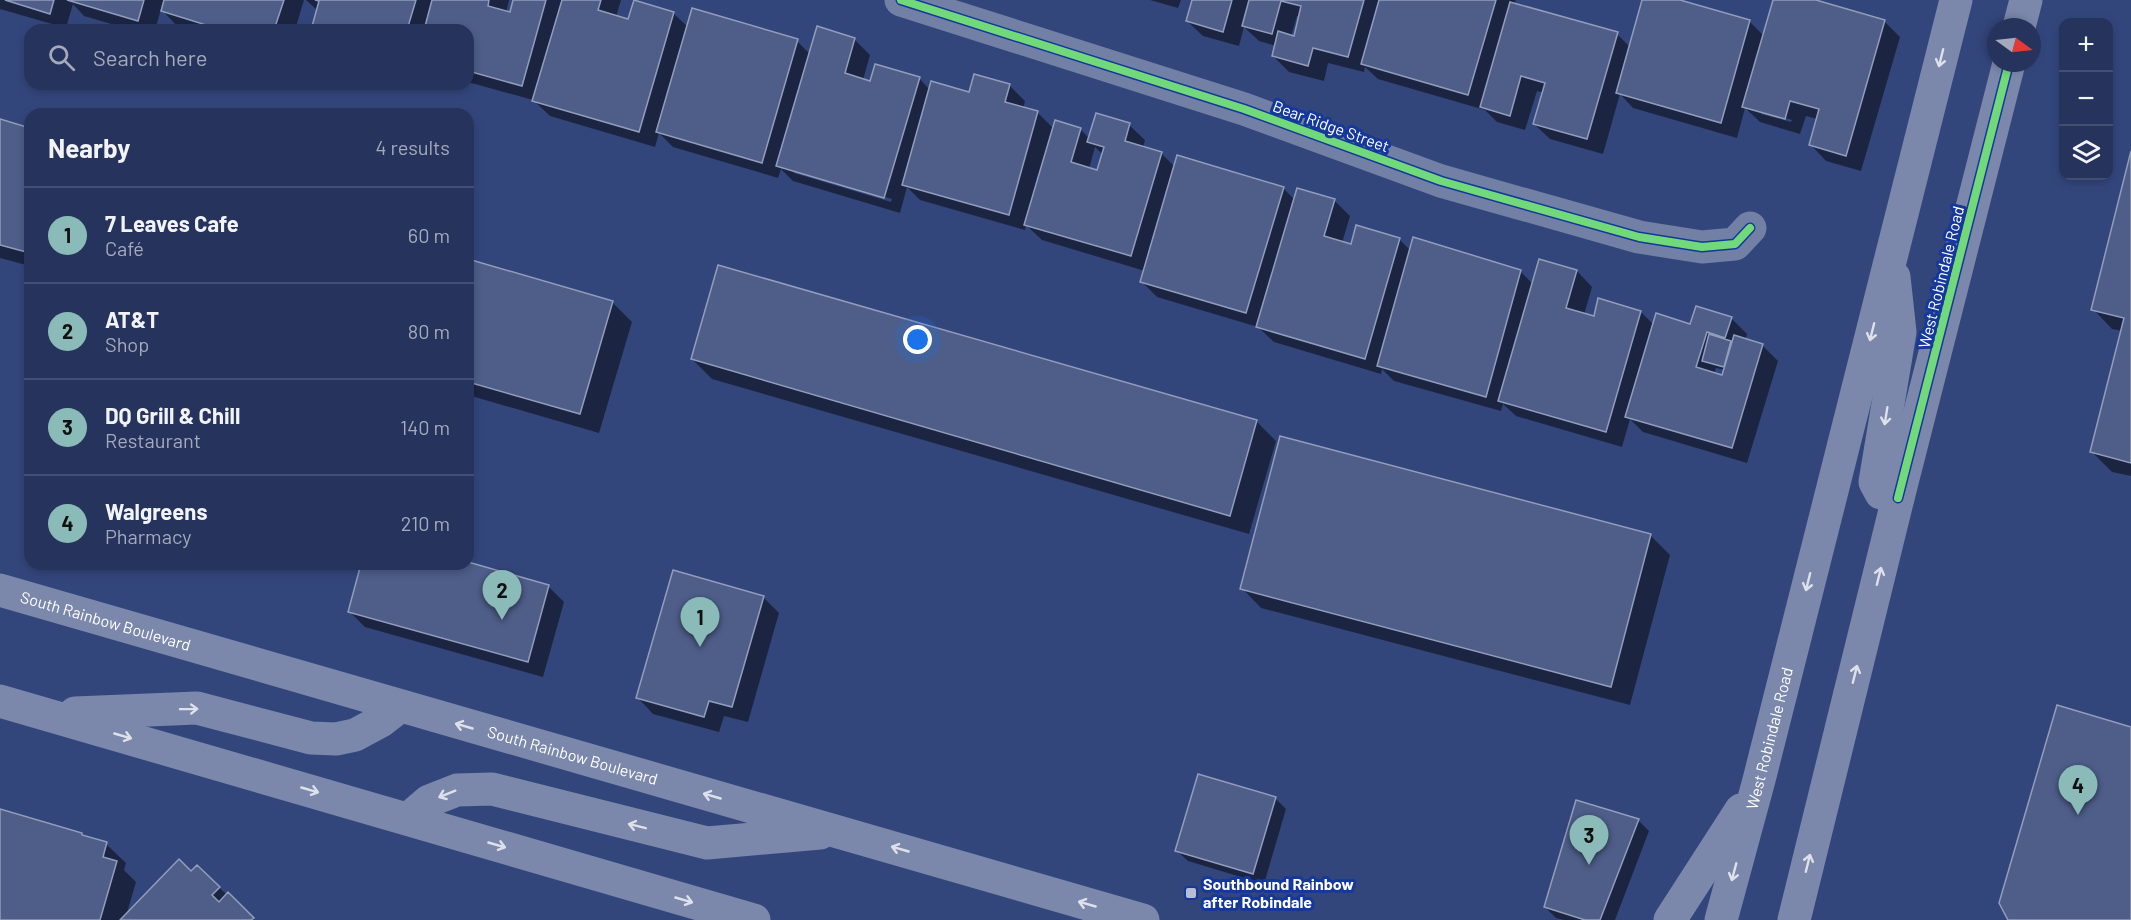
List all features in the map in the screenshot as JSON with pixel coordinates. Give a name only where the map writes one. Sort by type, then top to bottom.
[{"type":"main road","name":"West Robindale Road","points":[[1721,920],[1759,780],[1956,0]]},
{"type":"main road","points":[[2021,18],[2026,0]]},
{"type":"main road","name":"West Robindale Road","points":[[1794,920],[2007,72]]},
{"type":"main road","points":[[1892,255],[1900,332],[1875,482],[1881,493],[1898,498]]},
{"type":"main road","name":"South Rainbow Boulevard","points":[[0,590],[1143,920]]},
{"type":"main road","points":[[0,701],[754,920]]},
{"type":"main road","points":[[46,714],[197,708],[311,738],[336,739],[355,735],[381,721],[399,707]]},
{"type":"main road","points":[[1670,920],[1759,780]]},
{"type":"main road","points":[[408,819],[429,801],[457,790],[492,789],[707,843],[840,831]]},
{"type":"street","name":"Bear Ridge Street","points":[[901,0],[1244,109],[1441,181],[1639,237],[1702,247],[1735,244],[1750,228]]},
{"type":"building","points":[[5,0],[54,0],[50,14]]},
{"type":"building","points":[[67,0],[144,0],[138,21]]},
{"type":"building","points":[[164,0],[284,0],[276,24],[203,24],[161,11]]},
{"type":"building","points":[[315,0],[416,0],[409,24],[313,24],[319,1]]},
{"type":"building","points":[[432,0],[489,0],[488,6],[510,12],[513,0],[546,0],[522,86],[474,73],[474,24],[426,24]]},
{"type":"building","points":[[562,0],[601,0],[598,10],[628,19],[634,0],[674,12],[639,132],[532,101]]},
{"type":"building","points":[[1192,0],[1232,0],[1223,32],[1186,21]]},
{"type":"building","points":[[1249,0],[1364,0],[1348,57],[1313,48],[1308,66],[1272,56],[1278,31],[1294,36],[1301,6],[1281,1],[1272,34],[1242,26]]},
{"type":"building","points":[[1379,0],[1496,0],[1468,95],[1361,64]]},
{"type":"building","points":[[1642,0],[1680,0],[1750,20],[1721,123],[1616,93]]},
{"type":"building","points":[[1773,0],[1816,0],[1885,20],[1846,156],[1809,145],[1819,109],[1790,101],[1785,119],[1742,107]]},
{"type":"building","points":[[1510,2],[1618,32],[1587,139],[1533,124],[1545,83],[1521,76],[1510,116],[1480,107]]},
{"type":"building","points":[[692,8],[798,39],[762,163],[656,132]]},
{"type":"building","points":[[817,26],[855,38],[845,73],[870,81],[875,64],[920,77],[884,198],[776,166]]},
{"type":"building","points":[[974,74],[1010,84],[1005,102],[1038,111],[1009,215],[902,185],[931,81],[969,92]]},
{"type":"building","points":[[1096,113],[1130,123],[1125,141],[1162,152],[1131,256],[1024,225],[1055,120],[1081,128],[1071,162],[1097,170],[1104,147],[1087,142]]},
{"type":"building","points":[[0,119],[24,126],[24,251],[0,245]]},
{"type":"building","points":[[2131,151],[2131,463],[2090,452],[2124,318],[2091,310]]},
{"type":"building","points":[[1177,155],[1284,187],[1246,313],[1140,282]]},
{"type":"building","points":[[1297,188],[1335,199],[1324,236],[1351,244],[1356,225],[1400,238],[1365,359],[1256,327]]},
{"type":"building","points":[[1413,237],[1521,270],[1486,397],[1377,366]]},
{"type":"building","points":[[1539,259],[1577,270],[1566,308],[1594,316],[1598,298],[1641,311],[1606,432],[1498,401]]},
{"type":"building","points":[[474,261],[613,301],[580,414],[474,384]]},
{"type":"building","points":[[718,265],[1257,420],[1230,516],[691,359]]},
{"type":"building","points":[[1696,306],[1732,317],[1725,338],[1707,332],[1696,367],[1722,375],[1734,335],[1763,344],[1732,448],[1625,417],[1656,313],[1690,324]]},
{"type":"building","points":[[1709,334],[1731,341],[1724,367],[1702,361]]},
{"type":"building","points":[[1280,436],[1651,534],[1611,687],[1240,589]]},
{"type":"building","points":[[474,564],[549,585],[528,662],[348,612],[359,570],[474,570]]},
{"type":"building","points":[[673,570],[764,596],[732,707],[709,701],[704,717],[636,698]]},
{"type":"building","points":[[2057,705],[2131,727],[2131,920],[2008,920],[1999,903]]},
{"type":"building","points":[[1198,774],[1276,797],[1253,874],[1175,851]]},
{"type":"building","points":[[1576,800],[1639,819],[1600,920],[1585,920],[1544,907]]},
{"type":"building","points":[[0,809],[107,842],[103,857],[117,861],[100,920],[0,920]]},
{"type":"building","points":[[179,859],[191,871],[197,865],[220,887],[212,895],[219,902],[228,892],[254,918],[251,920],[120,920]]},
{"type":"cycle path","points":[[901,0],[1244,109],[1441,181],[1639,237],[1702,247],[1735,244],[1750,228]]},
{"type":"cycle path","points":[[1898,498],[2007,72]]},
{"type":"place","name":"AT&T","points":[[502,620]]},
{"type":"place","name":"7 Leaves Cafe","points":[[700,647]]},
{"type":"place","name":"Walgreens","points":[[2078,815]]},
{"type":"place","name":"DQ Grill & Chill","points":[[1589,865]]},
{"type":"place","name":"Southbound Rainbow after Robindale","points":[[1191,893]]}]
